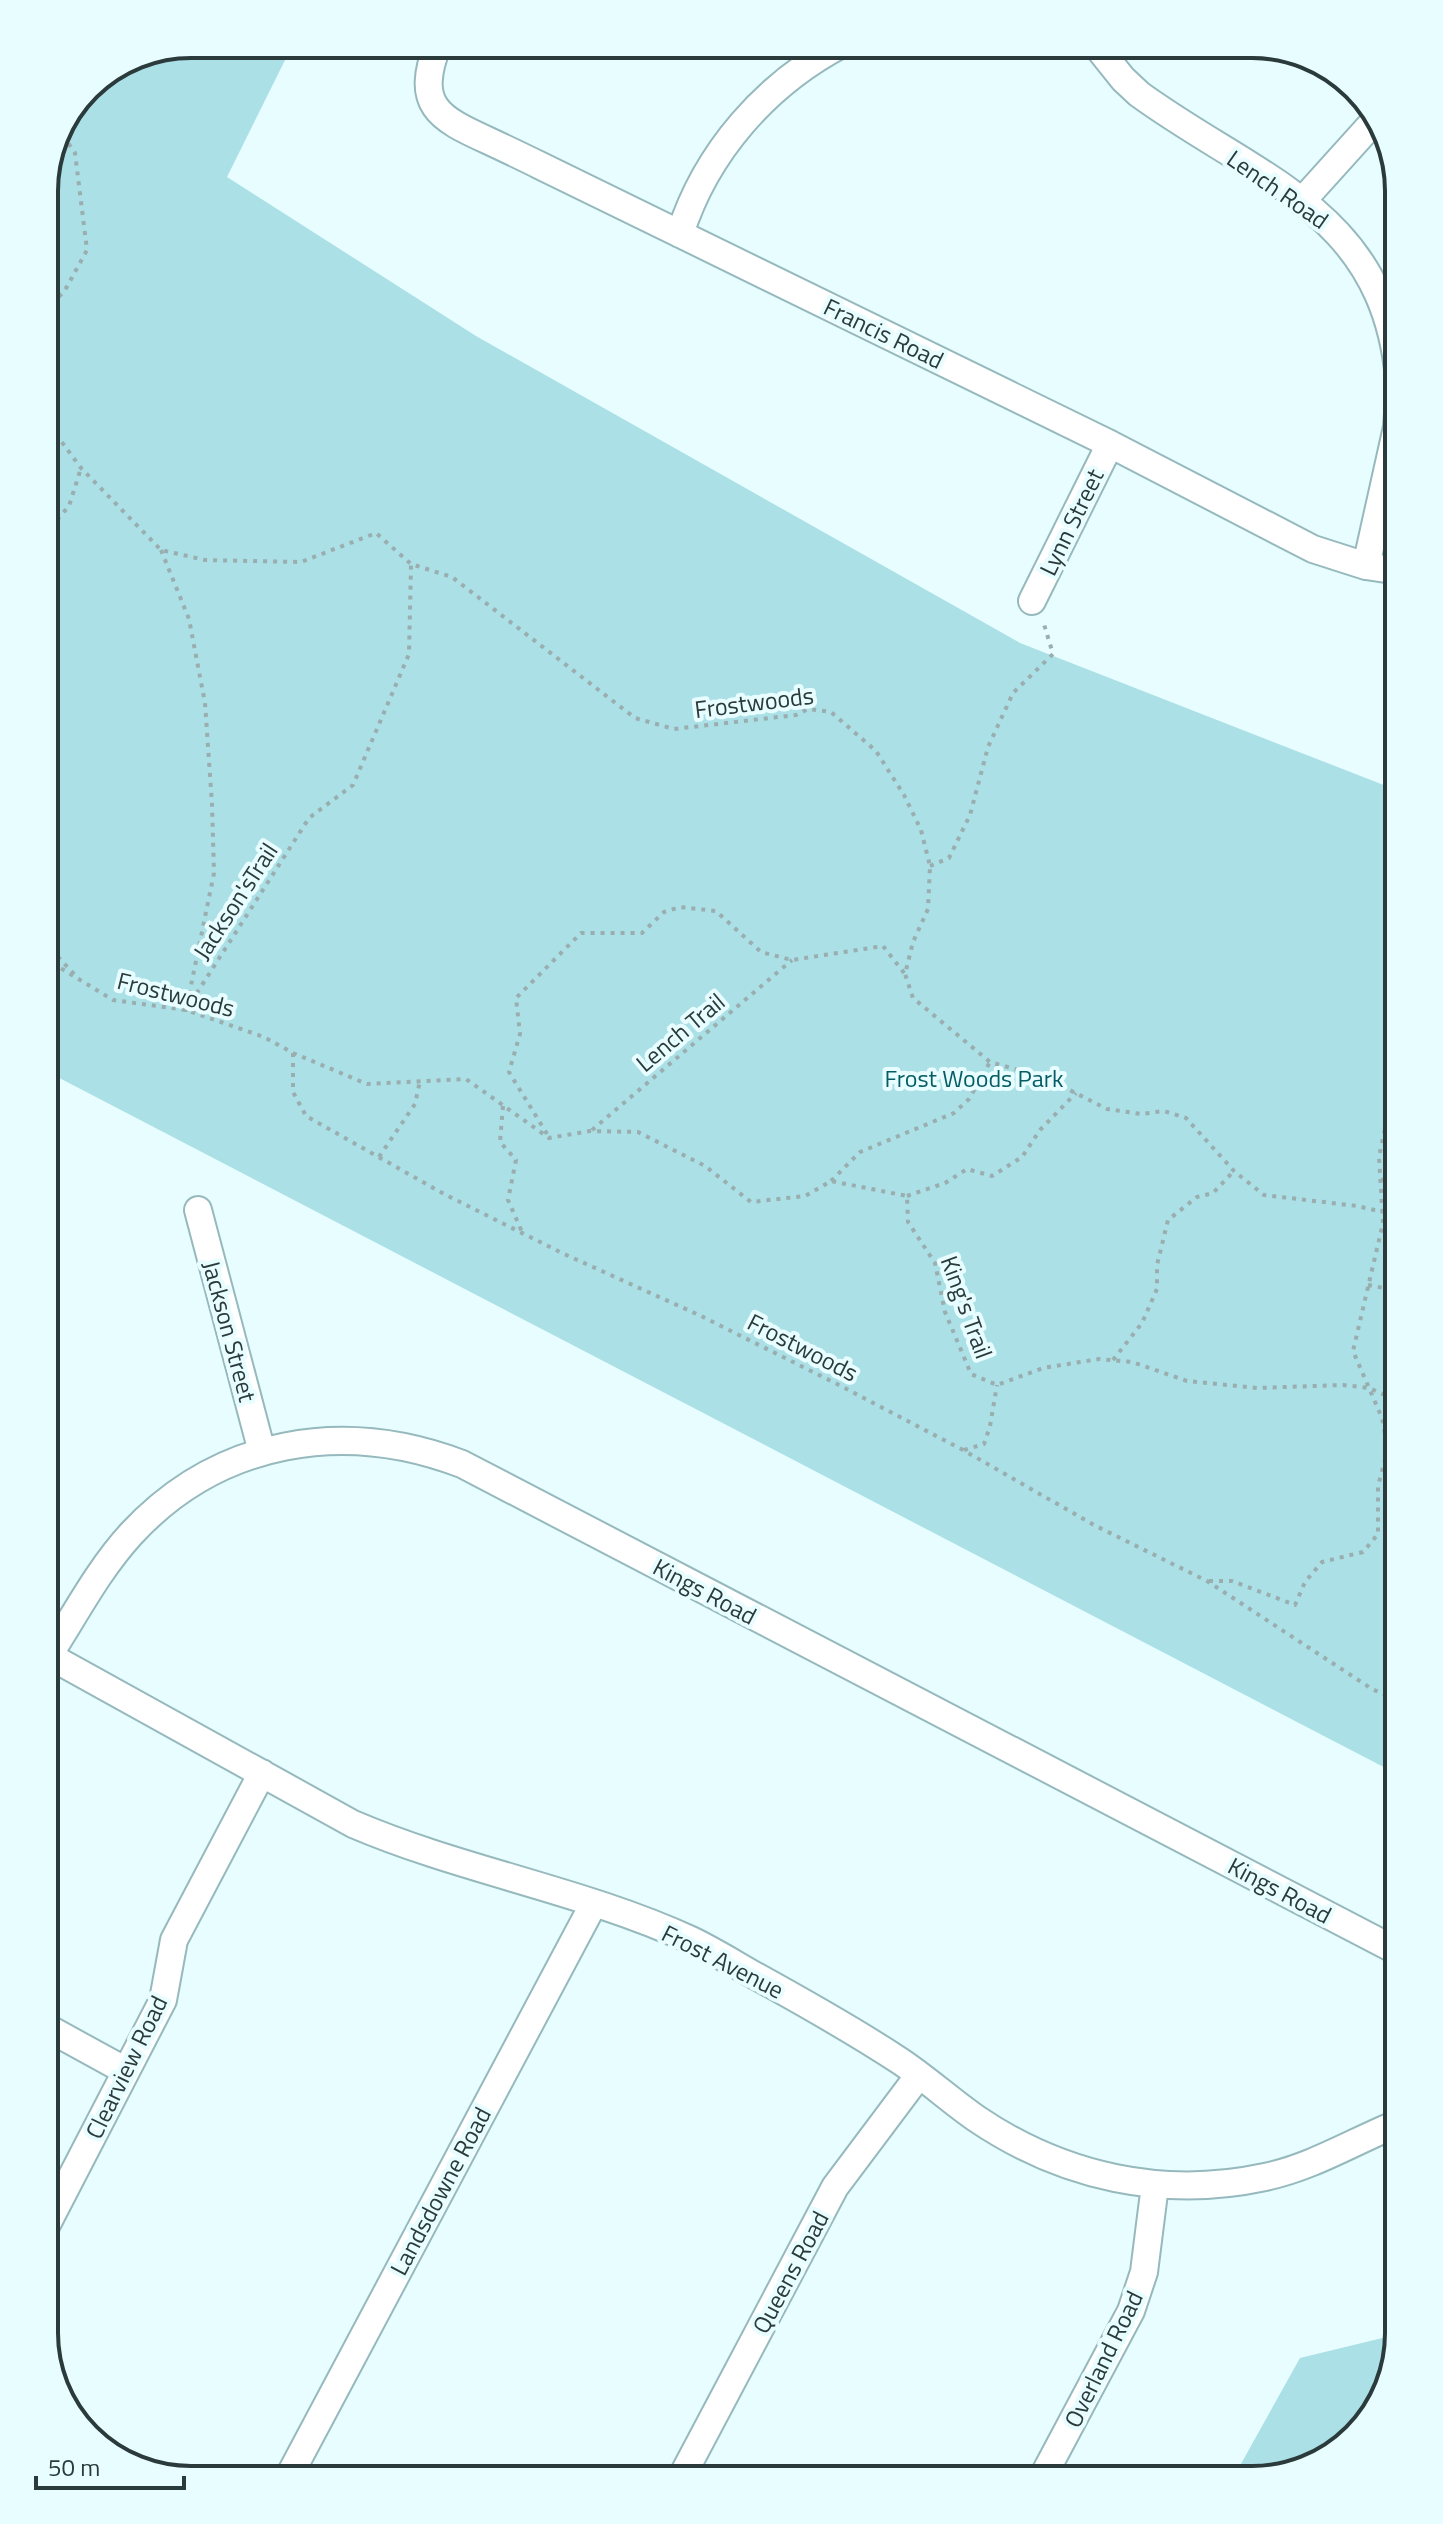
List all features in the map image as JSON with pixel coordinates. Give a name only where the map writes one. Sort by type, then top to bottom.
[{"type":"street","name":"Francis Road","points":[[434,58],[429,80],[432,100],[443,118],[461,129],[1110,444],[1313,549],[1385,569]]},
{"type":"street","points":[[680,234],[688,208],[704,176],[745,119],[798,71],[819,58]]},
{"type":"street","name":"Lench Road","points":[[1105,58],[1139,94],[1303,200],[1333,226],[1376,287],[1385,313]]},
{"type":"street","points":[[1303,200],[1369,127]]},
{"type":"street","name":"Lynn Street","points":[[1032,601],[1110,444]]},
{"type":"street","points":[[1366,566],[1385,481]]},
{"type":"street","name":"Jackson Street","points":[[198,1210],[262,1452]]},
{"type":"street","name":"Kings Road","points":[[58,1637],[130,1535],[151,1514],[200,1478],[262,1452],[314,1441],[375,1441],[419,1449],[462,1464],[1385,1945]]},
{"type":"street","name":"Frost Avenue","points":[[58,1661],[353,1824],[403,1845],[594,1903],[691,1940],[791,1995],[919,2075],[976,2118],[1049,2159],[1108,2178],[1155,2185],[1219,2184],[1268,2177],[1315,2161],[1385,2129]]},
{"type":"street","name":"Clearview Road","points":[[58,2203],[163,2000],[174,1940],[262,1773]]},
{"type":"street","name":"Landsdowne Road","points":[[294,2466],[594,1903]]},
{"type":"street","points":[[58,2034],[126,2071]]},
{"type":"street","name":"Queens Road","points":[[687,2466],[835,2187],[919,2075]]},
{"type":"street","name":"Overland Road","points":[[1048,2466],[1131,2311],[1144,2272],[1155,2185]]},
{"type":"path","points":[[58,297],[87,250],[75,153],[68,143]]},
{"type":"path","points":[[58,437],[81,468],[161,550]]},
{"type":"path","points":[[58,519],[69,506],[81,468]]},
{"type":"path","name":"Frostwoods","points":[[161,550],[205,560],[301,562],[376,533],[411,564],[452,577],[635,718],[674,729],[796,715],[808,709],[831,712],[876,751],[904,795],[921,830],[930,866],[928,909],[913,942],[905,974]]},
{"type":"path","name":"Jackson'sTrail","points":[[161,550],[189,619],[205,703],[212,804],[214,873],[186,1010]]},
{"type":"path","name":"Jackson'sTrail","points":[[186,1010],[309,818],[353,785],[409,654],[411,564]]},
{"type":"path","points":[[930,866],[949,858],[970,815],[988,747],[1013,693],[1053,654],[1047,630],[1032,601]]},
{"type":"path","points":[[549,1138],[509,1072],[520,1034],[516,998],[581,933],[642,933],[664,912],[680,907],[716,911],[761,952],[792,960],[883,946],[905,974],[913,998],[990,1062],[1046,1078],[1107,1109],[1141,1114],[1164,1111],[1186,1118],[1234,1171],[1264,1195],[1383,1212]]},
{"type":"path","points":[[58,957],[81,982]]},
{"type":"path","name":"Lench Trail","points":[[590,1131],[792,960]]},
{"type":"path","name":"Frostwoods","points":[[58,967],[113,1000],[186,1010],[264,1037],[293,1053],[293,1092],[306,1116],[444,1194],[699,1315],[963,1450],[1094,1525],[1207,1581],[1385,1695]]},
{"type":"path","points":[[293,1053],[367,1084],[466,1079],[549,1138],[590,1131],[638,1132],[705,1166],[751,1202],[805,1196],[831,1181],[860,1152],[954,1113],[969,1099],[990,1062]]},
{"type":"path","points":[[379,1157],[415,1104],[420,1081]]},
{"type":"path","points":[[831,1181],[907,1196],[945,1183],[967,1169],[992,1176],[1022,1157],[1040,1130],[1076,1093]]},
{"type":"path","points":[[504,1106],[500,1142],[516,1160],[508,1200],[523,1234]]},
{"type":"path","points":[[1385,1129],[1379,1157],[1383,1223],[1353,1351],[1382,1418],[1385,1434]]},
{"type":"path","points":[[1113,1360],[1142,1323],[1157,1289],[1157,1265],[1168,1220],[1197,1197],[1213,1193],[1234,1171]]},
{"type":"path","points":[[1381,1180],[1385,1179]]},
{"type":"path","name":"King's Trail","points":[[907,1196],[908,1222],[935,1263],[945,1312],[971,1374],[997,1385],[1043,1368],[1099,1359],[1132,1362],[1187,1381],[1257,1388],[1343,1385],[1369,1388],[1385,1395]]},
{"type":"path","points":[[1368,1285],[1385,1288]]},
{"type":"path","points":[[963,1450],[984,1444],[997,1385]]},
{"type":"path","points":[[1207,1581],[1232,1581],[1295,1605],[1305,1582],[1322,1562],[1363,1552],[1378,1534],[1378,1486],[1385,1460]]},
{"type":"green space","name":"Frost Woods Park","points":[[286,58],[227,177],[476,336],[1020,643],[1385,786],[1385,1768],[58,1077],[58,182],[72,132],[85,110],[117,80],[140,68],[165,61]]},
{"type":"green space","points":[[1385,2337],[1375,2384],[1358,2414],[1340,2433],[1326,2444],[1295,2459],[1240,2466],[1300,2358]]}]
